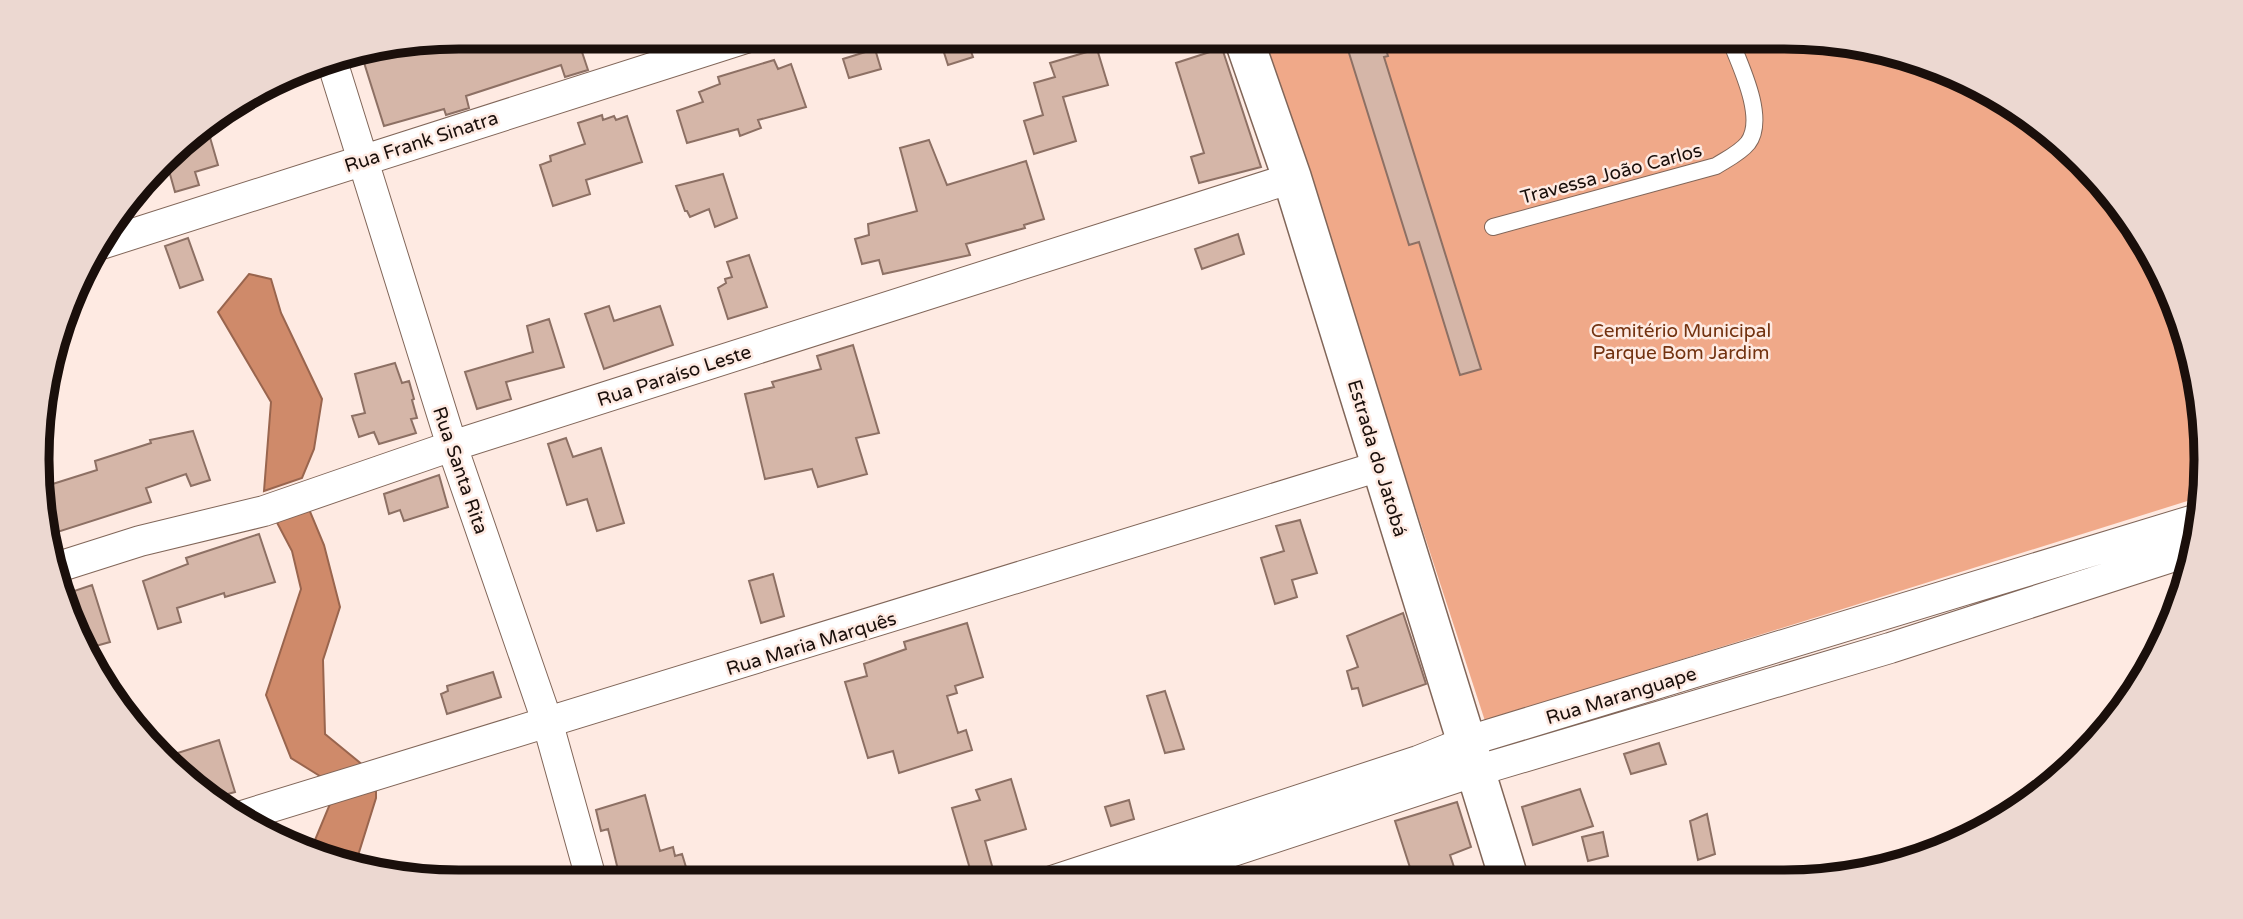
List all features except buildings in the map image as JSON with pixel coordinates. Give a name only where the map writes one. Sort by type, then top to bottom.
[{"type":"street","name":"Rua Frank Sinatra","points":[[112,240],[710,49]]},
{"type":"street","name":"Estrada do Jatobá","points":[[1247,49],[1292,178],[1506,870]]},
{"type":"street","name":"Rua Santa Rita","points":[[334,69],[452,446],[548,724],[589,870]]},
{"type":"street","name":"Rua Paraíso Leste","points":[[63,565],[140,541],[264,511],[452,446],[1292,178]]},
{"type":"street","name":"Rua Maria Marquês","points":[[251,813],[1380,466]]},
{"type":"street","name":"Rua Maranguape","points":[[1171,870],[1472,756],[2189,522]]},
{"type":"street","name":"Rua Maranguape","points":[[1086,870],[1418,761],[1472,756],[1890,648],[2183,553]]},
{"type":"lane","name":"Travessa João Carlos","points":[[1493,227],[1716,166],[1734,155],[1748,143],[1754,131],[1755,111],[1733,49]]},
{"type":"green space","name":"Cemitério Municipal Parque Bom Jardim","points":[[1266,49],[1784,49],[1864,57],[1915,71],[1965,91],[2012,118],[2074,169],[2125,231],[2163,302],[2180,353],[2190,406],[2194,460],[2191,500],[1485,721]]},
{"type":"shaded area","points":[[249,274],[271,279],[281,313],[322,399],[314,449],[302,478],[264,491],[271,402],[218,312]]},
{"type":"shaded area","points":[[306,502],[324,545],[340,607],[323,660],[325,734],[364,766],[323,778],[291,758],[266,695],[301,589],[292,551],[272,513]]},
{"type":"shaded area","points":[[376,786],[376,798],[357,857],[314,843],[332,799]]}]
